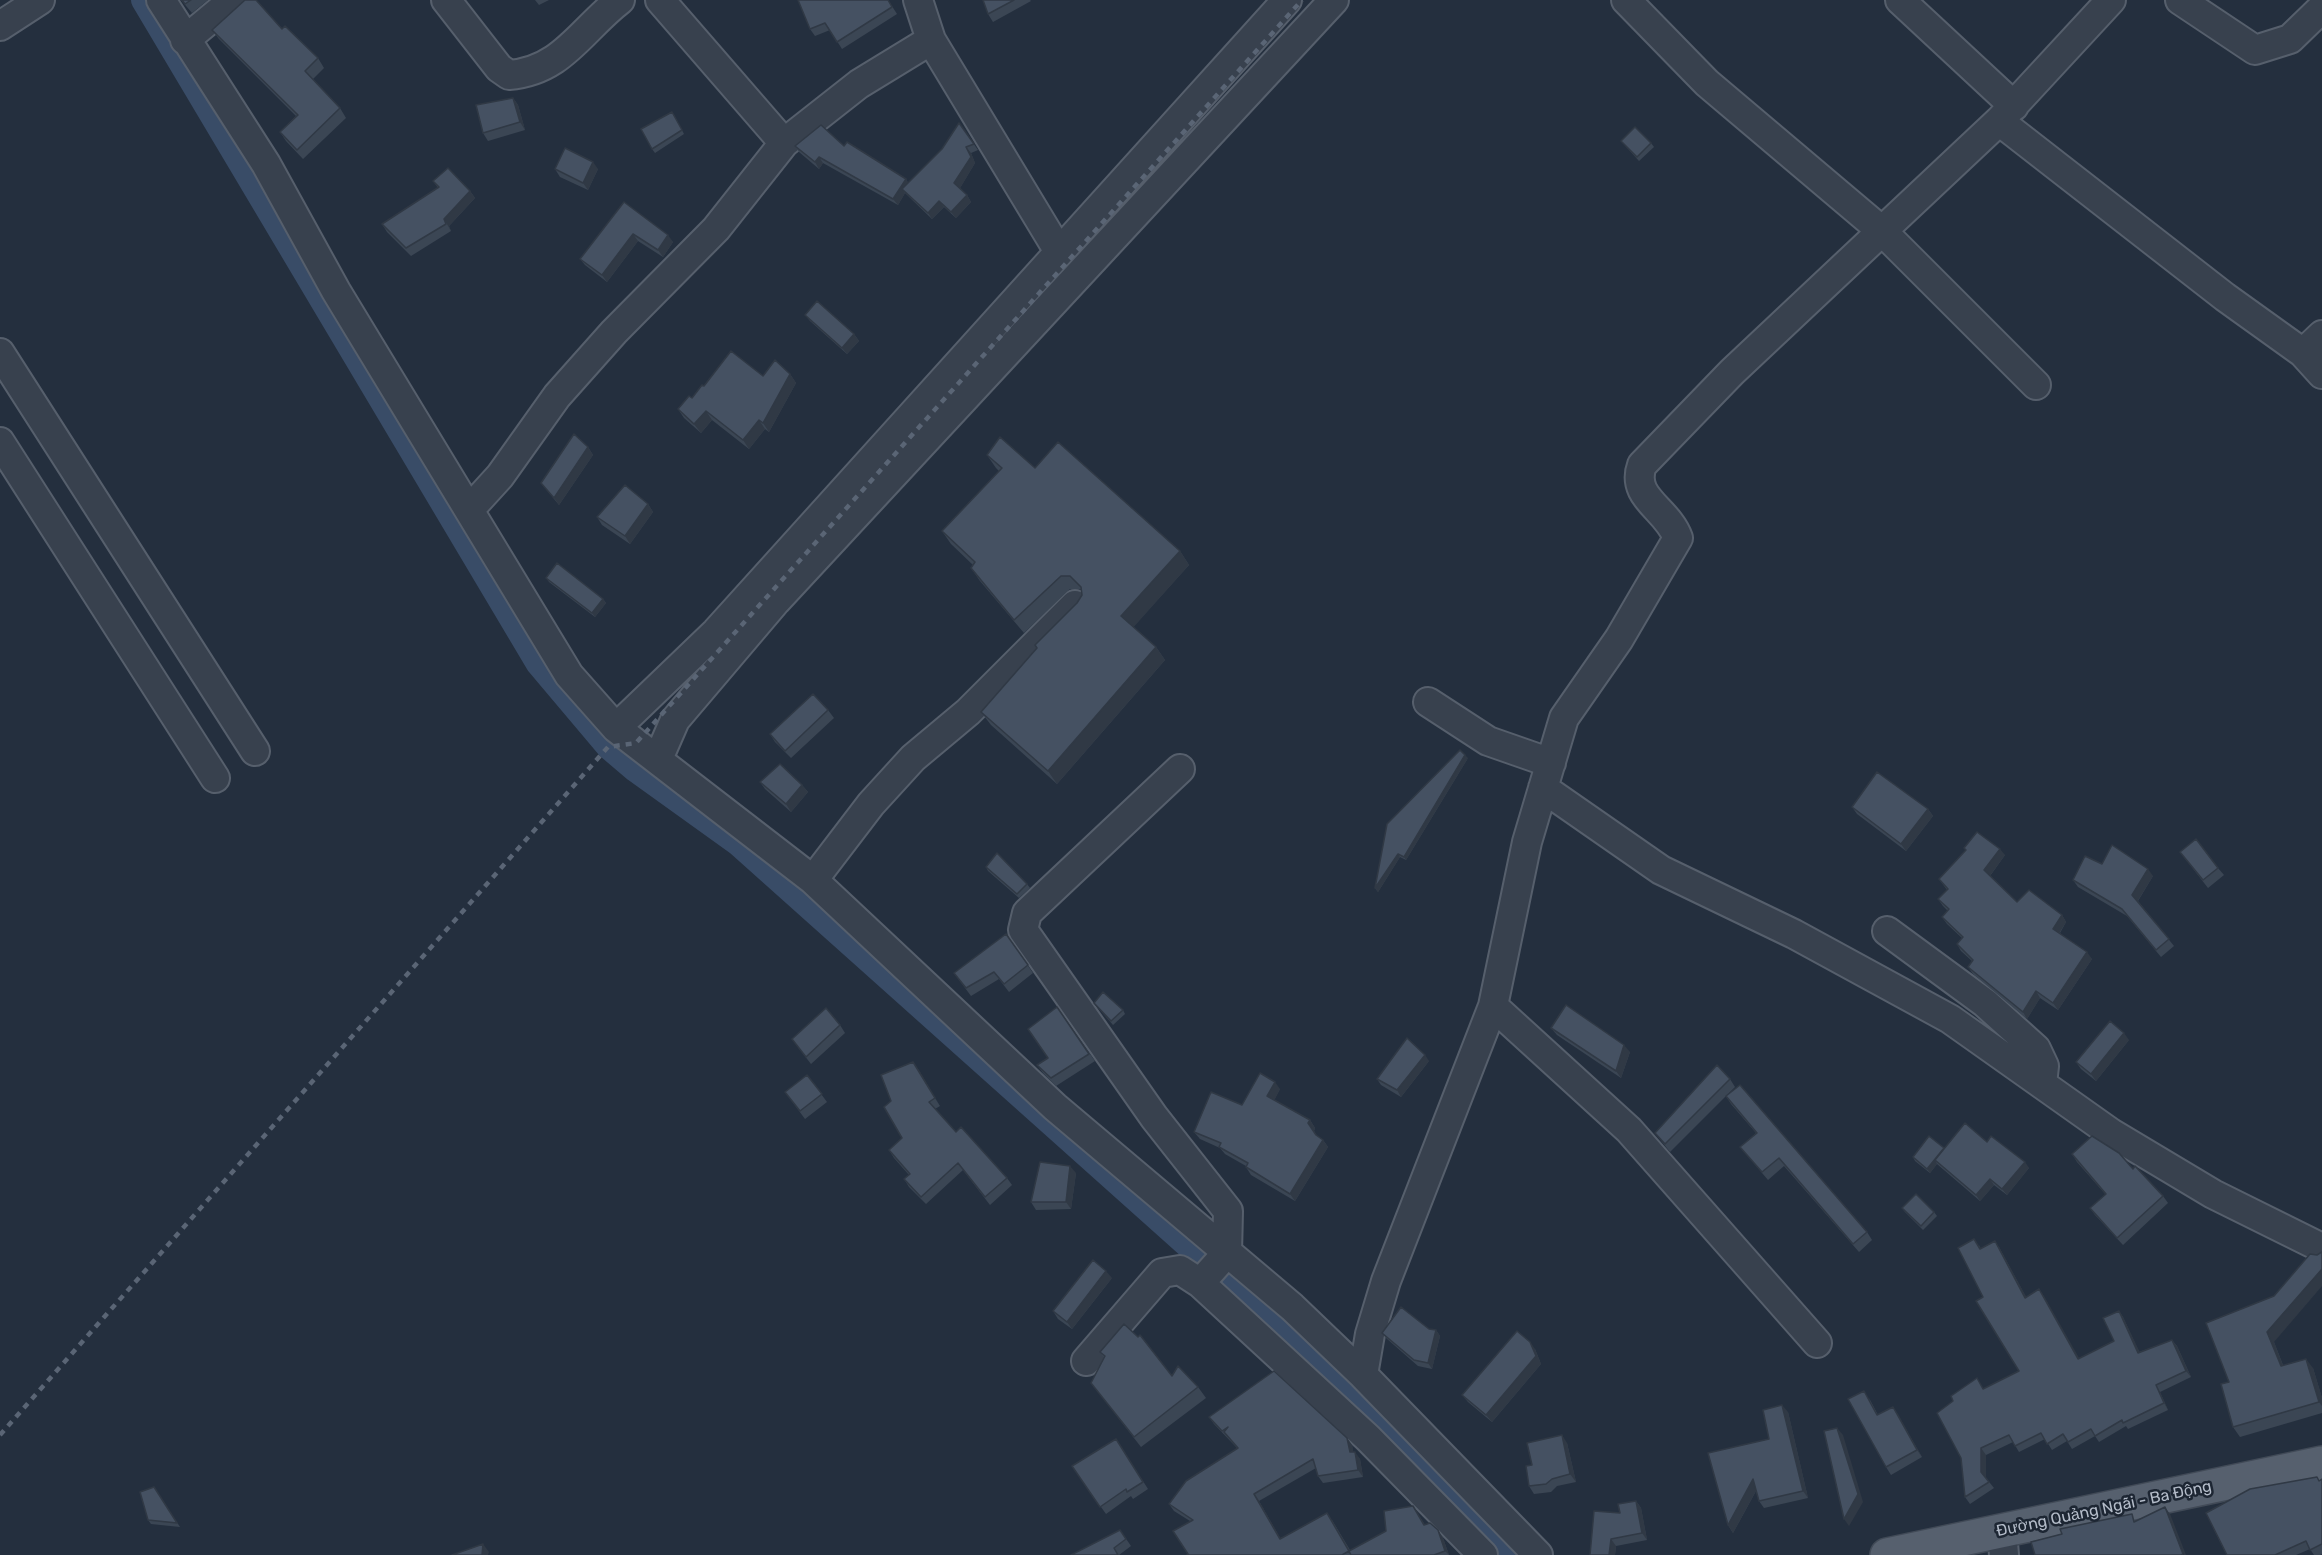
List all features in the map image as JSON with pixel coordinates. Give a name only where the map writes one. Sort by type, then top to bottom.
[{"type":"main road","name":"Đường Quảng Ngãi - Ba Động","points":[[1887,1555],[2003,1543],[2322,1463]]},
{"type":"street","points":[[0,26],[40,0]]},
{"type":"street","points":[[161,0],[266,164],[336,291],[569,675],[616,728],[813,880],[1055,1107],[1213,1268],[1368,1438],[1483,1555]]},
{"type":"street","points":[[185,40],[233,0]]},
{"type":"street","points":[[446,0],[499,68],[509,75],[534,71],[557,59],[620,0]]},
{"type":"street","points":[[660,0],[784,143]]},
{"type":"street","points":[[918,0],[932,40],[1058,250]]},
{"type":"street","points":[[616,728],[716,632],[1058,250],[1287,0]]},
{"type":"street","points":[[658,759],[675,720],[776,601],[1334,0]]},
{"type":"street","points":[[1626,0],[1707,82],[1882,231],[2036,385]]},
{"type":"street","points":[[1900,0],[2006,113],[2225,297],[2316,354]]},
{"type":"street","points":[[1363,1375],[1370,1334],[1386,1281],[1493,1006],[1527,842],[1564,718],[1619,639],[1677,538],[1673,525],[1639,487],[1638,477],[1642,465],[1732,372],[2006,113],[2111,0]]},
{"type":"street","points":[[2180,0],[2255,50],[2290,39],[2322,8]]},
{"type":"street","points":[[469,510],[500,476],[557,396],[614,332],[717,229],[784,143],[859,84],[932,40]]},
{"type":"street","points":[[0,353],[255,751]]},
{"type":"street","points":[[0,442],[214,778]]},
{"type":"street","points":[[813,880],[871,804],[913,758],[968,712],[1075,605]]},
{"type":"street","points":[[1428,702],[1488,741],[1547,775],[1661,870],[1794,934],[1950,1019],[2111,1132],[2213,1194],[2322,1248]]},
{"type":"street","points":[[1180,769],[1027,913],[1023,930],[1154,1117],[1228,1211],[1213,1268]]},
{"type":"street","points":[[1887,931],[1985,1003],[2036,1049],[2044,1066],[2042,1084]]},
{"type":"street","points":[[1493,1006],[1629,1130],[1817,1343]]},
{"type":"street","points":[[1086,1361],[1162,1273],[1213,1268],[1292,1307],[1363,1375],[1538,1555]]},
{"type":"building","points":[[245,0],[256,0],[282,29],[285,26],[318,58],[305,71],[340,108],[297,150],[280,132],[298,115],[212,30]]},
{"type":"building","points":[[798,0],[888,0],[892,7],[837,42],[825,23],[810,29]]},
{"type":"building","points":[[983,0],[1014,0],[988,14]]},
{"type":"building","points":[[513,98],[520,122],[483,133],[476,105]]},
{"type":"building","points":[[672,112],[682,130],[652,149],[641,129]]},
{"type":"building","points":[[959,123],[974,144],[966,147],[971,157],[954,183],[967,195],[951,212],[939,201],[928,213],[902,189],[942,149]]},
{"type":"building","points":[[821,125],[844,146],[847,142],[906,179],[893,199],[819,157],[815,162],[795,146]]},
{"type":"building","points":[[1635,127],[1651,143],[1637,157],[1621,141]]},
{"type":"building","points":[[565,148],[593,162],[583,183],[555,169]]},
{"type":"building","points":[[448,168],[470,191],[444,219],[446,224],[406,248],[382,224],[439,187],[433,181]]},
{"type":"building","points":[[624,202],[668,235],[658,250],[633,234],[602,275],[580,259]]},
{"type":"building","points":[[817,301],[854,334],[842,348],[805,315]]},
{"type":"building","points":[[731,351],[763,376],[775,360],[790,374],[763,423],[759,420],[743,440],[706,411],[694,424],[678,409],[689,396],[692,398],[702,385],[704,386]]},
{"type":"building","points":[[574,434],[588,447],[554,498],[541,483]]},
{"type":"building","points":[[1000,437],[1035,468],[1058,442],[1180,551],[1121,616],[1156,647],[1048,771],[981,712],[1037,648],[1035,645],[1077,603],[1082,595],[1081,587],[1070,576],[1061,576],[1014,620],[971,568],[975,562],[942,531],[1002,468],[987,455]]},
{"type":"building","points":[[625,485],[648,504],[625,536],[597,517]]},
{"type":"building","points":[[557,563],[603,599],[592,613],[546,578]]},
{"type":"building","points":[[813,694],[828,710],[785,751],[770,734]]},
{"type":"building","points":[[1460,750],[1465,755],[1404,857],[1398,854],[1375,888],[1387,824]]},
{"type":"building","points":[[780,764],[802,785],[786,804],[760,782]]},
{"type":"building","points":[[1877,772],[1928,809],[1901,844],[1852,807]]},
{"type":"building","points":[[1977,832],[2000,849],[1984,870],[2017,902],[2029,890],[2062,915],[2053,929],[2087,952],[2053,1003],[2036,991],[2023,1012],[1968,967],[1973,960],[1957,944],[1963,937],[1942,917],[1949,909],[1938,899],[1948,889],[1939,879],[1966,850],[1964,848]]},
{"type":"building","points":[[2196,839],[2218,868],[2203,880],[2180,852]]},
{"type":"building","points":[[2112,845],[2148,869],[2132,895],[2169,939],[2156,950],[2122,909],[2073,880],[2085,856],[2102,864]]},
{"type":"building","points":[[997,853],[1027,884],[1017,894],[986,867]]},
{"type":"building","points":[[1006,934],[1028,965],[1004,984],[994,972],[966,988],[954,973]]},
{"type":"building","points":[[1103,992],[1123,1010],[1111,1021],[1094,1003]]},
{"type":"building","points":[[1566,1005],[1624,1045],[1616,1071],[1551,1028]]},
{"type":"building","points":[[1057,1007],[1089,1054],[1051,1078],[1037,1065],[1048,1058],[1028,1029]]},
{"type":"building","points":[[826,1008],[840,1025],[806,1057],[792,1039]]},
{"type":"building","points":[[2110,1021],[2124,1033],[2091,1074],[2076,1062]]},
{"type":"building","points":[[1407,1038],[1425,1055],[1397,1090],[1377,1079]]},
{"type":"building","points":[[913,1062],[935,1098],[929,1102],[956,1132],[961,1127],[1007,1178],[985,1197],[958,1163],[921,1197],[904,1179],[910,1174],[889,1150],[902,1138],[884,1107],[891,1101],[881,1075]]},
{"type":"building","points":[[1717,1065],[1730,1079],[1665,1144],[1655,1133]]},
{"type":"building","points":[[1260,1073],[1275,1082],[1267,1096],[1310,1120],[1308,1123],[1316,1135],[1323,1140],[1290,1194],[1246,1167],[1248,1163],[1219,1147],[1221,1143],[1194,1132],[1211,1092],[1242,1105]]},
{"type":"building","points":[[807,1075],[822,1094],[800,1111],[785,1092]]},
{"type":"building","points":[[1740,1085],[1867,1232],[1853,1244],[1779,1158],[1762,1172],[1740,1147],[1757,1133],[1726,1096]]},
{"type":"building","points":[[1965,1123],[1987,1142],[1991,1136],[2025,1162],[2002,1189],[1990,1179],[1976,1195],[1935,1160]]},
{"type":"building","points":[[1929,1136],[1944,1148],[1927,1169],[1913,1157]]},
{"type":"building","points":[[2092,1136],[2119,1153],[2133,1169],[2135,1166],[2163,1196],[2117,1238],[2090,1208],[2106,1194],[2072,1154]]},
{"type":"building","points":[[1040,1162],[1070,1166],[1066,1202],[1031,1202]]},
{"type":"building","points":[[1916,1194],[1934,1212],[1921,1226],[1902,1208]]},
{"type":"building","points":[[1974,1239],[1980,1249],[1995,1241],[2025,1298],[2039,1289],[2078,1359],[2114,1341],[2103,1318],[2119,1311],[2138,1353],[2172,1340],[2186,1371],[2156,1385],[2164,1403],[2123,1423],[2122,1420],[2095,1436],[2091,1429],[2068,1442],[2063,1434],[2047,1444],[2041,1433],[2015,1446],[2009,1435],[1981,1448],[1981,1472],[1989,1482],[1965,1497],[1961,1458],[1937,1413],[1953,1401],[1951,1396],[1977,1378],[1983,1389],[2019,1371],[1976,1301],[1983,1297],[1958,1248]]},
{"type":"building","points":[[2322,1252],[2322,1269],[2267,1332],[2281,1366],[2306,1359],[2319,1402],[2233,1427],[2221,1384],[2229,1382],[2206,1323],[2274,1296],[2310,1254],[2317,1255]]},
{"type":"building","points":[[1093,1260],[1106,1271],[1067,1322],[1053,1311]]},
{"type":"building","points":[[1401,1307],[1429,1329],[1436,1330],[1428,1363],[1414,1360],[1382,1333]]},
{"type":"building","points":[[1124,1324],[1138,1337],[1140,1335],[1172,1376],[1178,1366],[1198,1387],[1134,1437],[1091,1383],[1105,1356],[1100,1352]]},
{"type":"building","points":[[1517,1331],[1530,1342],[1536,1356],[1486,1415],[1462,1395]]},
{"type":"building","points":[[1274,1371],[1347,1438],[1350,1452],[1355,1452],[1358,1470],[1318,1476],[1313,1459],[1254,1494],[1280,1539],[1327,1513],[1349,1551],[1342,1555],[1187,1555],[1173,1531],[1193,1520],[1169,1504],[1186,1481],[1238,1448],[1224,1432],[1228,1427],[1222,1431],[1209,1417]]},
{"type":"building","points":[[1864,1391],[1877,1415],[1893,1407],[1917,1450],[1886,1467],[1848,1399]]},
{"type":"building","points":[[1782,1405],[1803,1491],[1759,1501],[1753,1479],[1728,1525],[1708,1453],[1769,1439],[1763,1410]]},
{"type":"building","points":[[1837,1428],[1858,1494],[1844,1519],[1824,1431]]},
{"type":"building","points":[[1562,1435],[1570,1474],[1552,1479],[1546,1484],[1529,1486],[1526,1466],[1532,1465],[1527,1443]]},
{"type":"building","points":[[1116,1439],[1143,1482],[1127,1492],[1126,1489],[1100,1507],[1072,1466]]},
{"type":"building","points":[[2317,1477],[2319,1481],[2322,1479],[2322,1544],[2310,1550],[2306,1541],[2275,1555],[2227,1555],[2206,1513],[2250,1489]]},
{"type":"building","points":[[154,1487],[177,1523],[148,1520],[140,1492]]},
{"type":"building","points":[[1636,1501],[1642,1533],[1611,1539],[1609,1555],[1590,1555],[1594,1511],[1620,1513],[1618,1504]]},
{"type":"building","points":[[1413,1506],[1424,1525],[1430,1523],[1438,1530],[1445,1551],[1434,1555],[1351,1555],[1349,1551],[1386,1531],[1384,1511]]},
{"type":"building","points":[[2165,1507],[2183,1554],[2181,1555],[2035,1555],[2031,1542],[2062,1534],[2060,1529],[2132,1514],[2134,1522]]},
{"type":"building","points":[[1120,1530],[1126,1539],[1114,1548],[1118,1555],[1071,1555]]},
{"type":"building","points":[[483,1544],[482,1555],[452,1555]]},
{"type":"waterway","points":[[143,0],[538,664],[608,747],[635,770],[738,844],[1426,1459],[1508,1555]]},
{"type":"railway","points":[[0,1435],[608,747],[636,743],[1302,0]]}]
